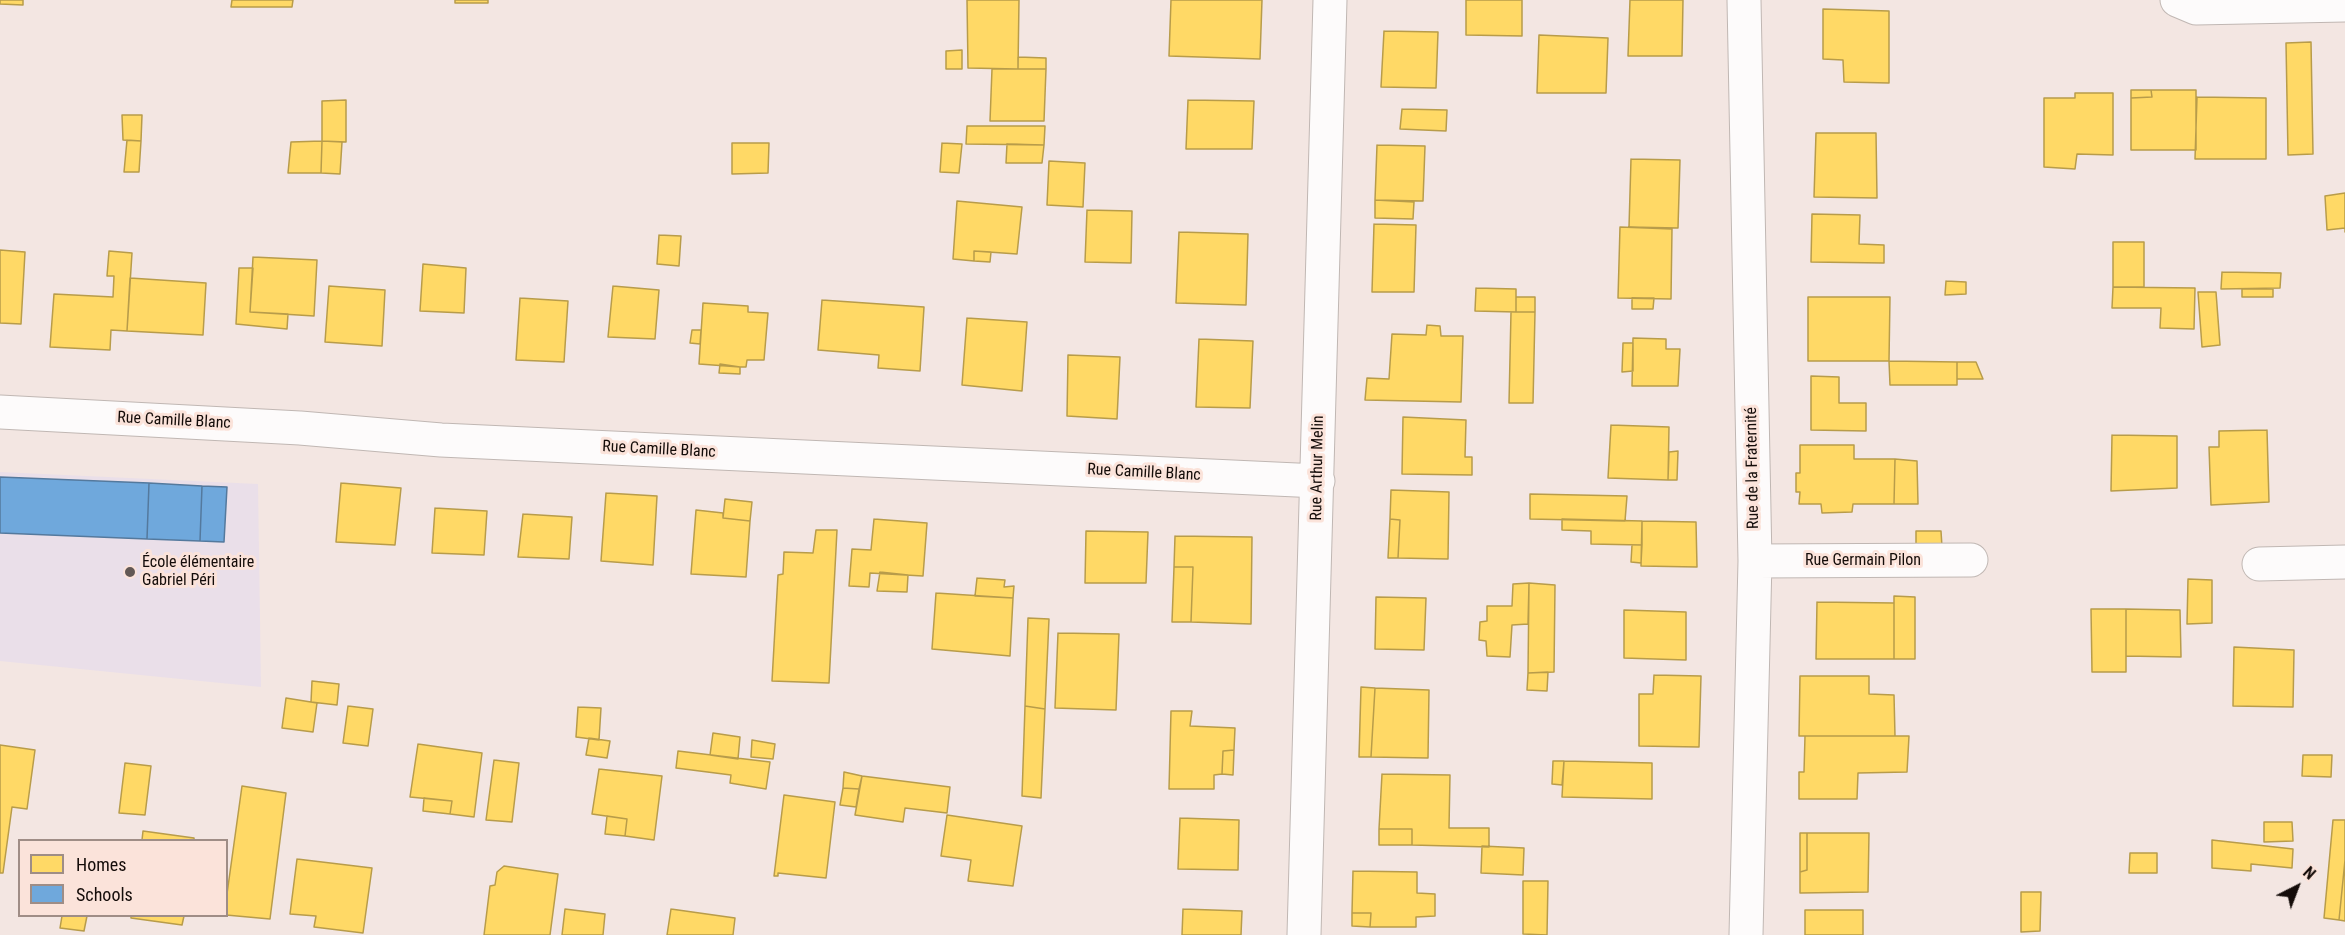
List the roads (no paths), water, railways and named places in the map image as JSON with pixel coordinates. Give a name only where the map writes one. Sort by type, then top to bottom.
[{"type":"street","name":"Rue Arthur Melin","points":[[1304,935],[1330,0]]},
{"type":"street","name":"Rue de la Fraternité","points":[[1744,0],[1755,561],[1746,935]]},
{"type":"street","points":[[2177,0],[2196,8],[2345,5]]},
{"type":"street","name":"Rue Camille Blanc","points":[[0,411],[300,428],[441,440],[1318,481]]},
{"type":"street","name":"Rue Germain Pilon","points":[[1755,561],[1971,560]]},
{"type":"street","points":[[2259,564],[2345,562]]},
{"type":"place","name":"École élémentaire Gabriel Péri","points":[[130,572]]}]
